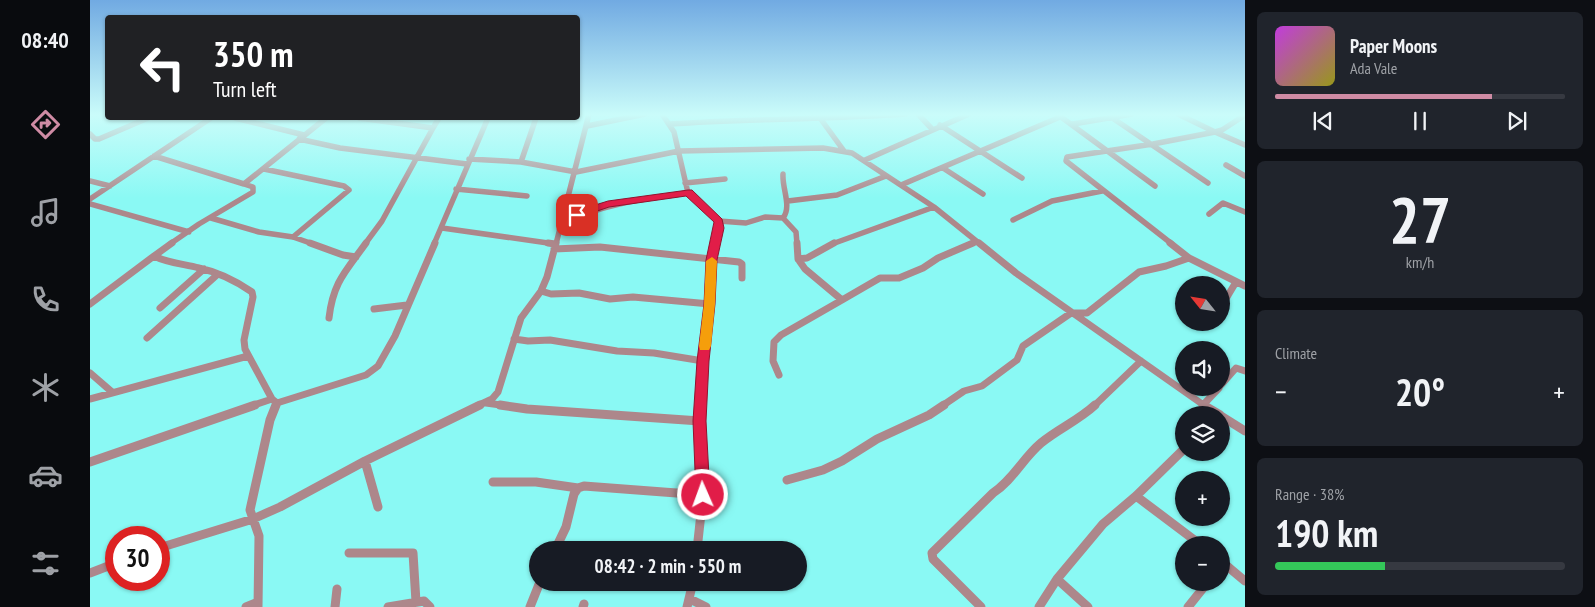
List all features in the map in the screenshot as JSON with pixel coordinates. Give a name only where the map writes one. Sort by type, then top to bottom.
[{"type":"street","points":[[90,199],[175,142]]},
{"type":"street","points":[[244,184],[295,142]]},
{"type":"street","points":[[320,142],[340,148],[417,157],[468,161],[521,162],[574,172],[679,151],[823,148],[844,151],[865,160],[934,207],[976,242],[1071,313],[1203,406],[1212,396]]},
{"type":"street","points":[[329,318],[331,299],[336,285],[382,221],[425,142]]},
{"type":"street","points":[[90,462],[275,401],[373,372],[385,356],[442,228],[456,189],[477,142]]},
{"type":"street","points":[[521,162],[528,142]]},
{"type":"street","points":[[170,545],[253,519],[280,507],[365,461],[485,403],[498,392],[523,313],[539,294],[547,277],[582,142]]},
{"type":"street","points":[[677,142],[688,193],[719,221],[746,223],[765,217],[784,218],[796,232],[798,259],[805,269],[842,300]]},
{"type":"street","points":[[838,142],[844,151]]},
{"type":"street","points":[[865,160],[903,142]]},
{"type":"street","points":[[967,142],[1022,178]]},
{"type":"street","points":[[901,185],[999,142]]},
{"type":"street","points":[[1096,142],[1155,186]]},
{"type":"street","points":[[1150,142],[1208,183]]},
{"type":"street","points":[[1162,142],[1065,159],[1066,162],[1102,191],[1189,258],[1245,286]]},
{"type":"street","points":[[90,304],[154,256],[253,192],[253,187],[154,156]]},
{"type":"street","points":[[1226,165],[1245,176]]},
{"type":"street","points":[[943,168],[983,194]]},
{"type":"street","points":[[264,169],[344,186],[349,190],[293,237]]},
{"type":"street","points":[[783,174],[783,186],[788,201],[788,212],[784,218]]},
{"type":"street","points":[[788,201],[826,198],[886,176]]},
{"type":"street","points":[[685,183],[725,179]]},
{"type":"street","points":[[90,181],[110,186]]},
{"type":"street","points":[[456,189],[527,196]]},
{"type":"street","points":[[1013,220],[1052,201],[1102,191]]},
{"type":"street","points":[[560,225],[577,215],[608,204],[688,193]]},
{"type":"street","points":[[1209,214],[1222,203],[1245,212]]},
{"type":"street","points":[[90,204],[189,232]]},
{"type":"street","points":[[798,259],[807,258],[838,241],[934,207]]},
{"type":"street","points":[[211,218],[259,232],[293,237],[343,255],[356,257]]},
{"type":"street","points":[[698,541],[703,495],[700,421],[703,361],[710,304],[712,260],[719,221]]},
{"type":"street","points":[[442,228],[554,246],[600,247],[740,263],[742,278]]},
{"type":"street","points":[[779,375],[773,361],[774,342],[781,335],[880,278],[899,278],[923,268],[938,258],[976,242]]},
{"type":"street","points":[[154,256],[171,264],[192,266],[218,274],[242,283],[252,292],[253,297],[244,340],[248,356],[275,401],[250,510],[259,536],[258,604],[246,607]]},
{"type":"street","points":[[787,480],[824,470],[877,439],[929,415],[964,391],[989,382],[1017,360],[1023,346],[1071,313],[1088,313],[1139,272],[1166,266],[1189,258]]},
{"type":"street","points":[[160,308],[204,269]]},
{"type":"street","points":[[147,338],[218,274]]},
{"type":"street","points":[[1230,292],[1236,282]]},
{"type":"street","points":[[539,294],[579,293],[610,299],[633,296],[710,304]]},
{"type":"street","points":[[374,309],[407,305]]},
{"type":"street","points":[[514,339],[528,341],[550,340],[617,351],[654,353],[703,361]]},
{"type":"street","points":[[90,398],[248,356]]},
{"type":"street","points":[[981,607],[932,559],[932,553],[993,494],[1004,486],[1008,478],[1018,470],[1026,458],[1042,442],[1089,411],[1140,361]]},
{"type":"street","points":[[1230,375],[1236,368],[1245,371]]},
{"type":"street","points":[[90,373],[112,392]]},
{"type":"street","points":[[485,403],[527,409],[700,421]]},
{"type":"street","points":[[1230,421],[1245,431]]},
{"type":"street","points":[[1038,607],[1057,579],[1103,524],[1136,496],[1175,458]]},
{"type":"street","points":[[365,461],[378,507]]},
{"type":"street","points":[[493,482],[536,482],[578,488],[584,486],[703,495]]},
{"type":"street","points":[[559,541],[566,527],[574,494],[578,488]]},
{"type":"street","points":[[1136,496],[1188,536]]},
{"type":"street","points":[[350,553],[413,554],[416,602]]},
{"type":"street","points":[[90,573],[105,567]]},
{"type":"street","points":[[1230,569],[1245,581]]},
{"type":"street","points":[[1057,579],[1088,607]]},
{"type":"street","points":[[336,589],[336,607]]},
{"type":"street","points":[[530,607],[536,591]]},
{"type":"street","points":[[1188,607],[1201,591]]},
{"type":"street","points":[[388,607],[424,601],[430,607]]},
{"type":"street","points":[[688,603],[706,607]]},
{"type":"slow traffic","points":[[705,346],[710,304],[712,261]]},
{"type":"route","points":[[577,215],[608,204],[688,193],[719,221],[712,260],[710,304],[703,361],[700,421],[703,495]]}]
